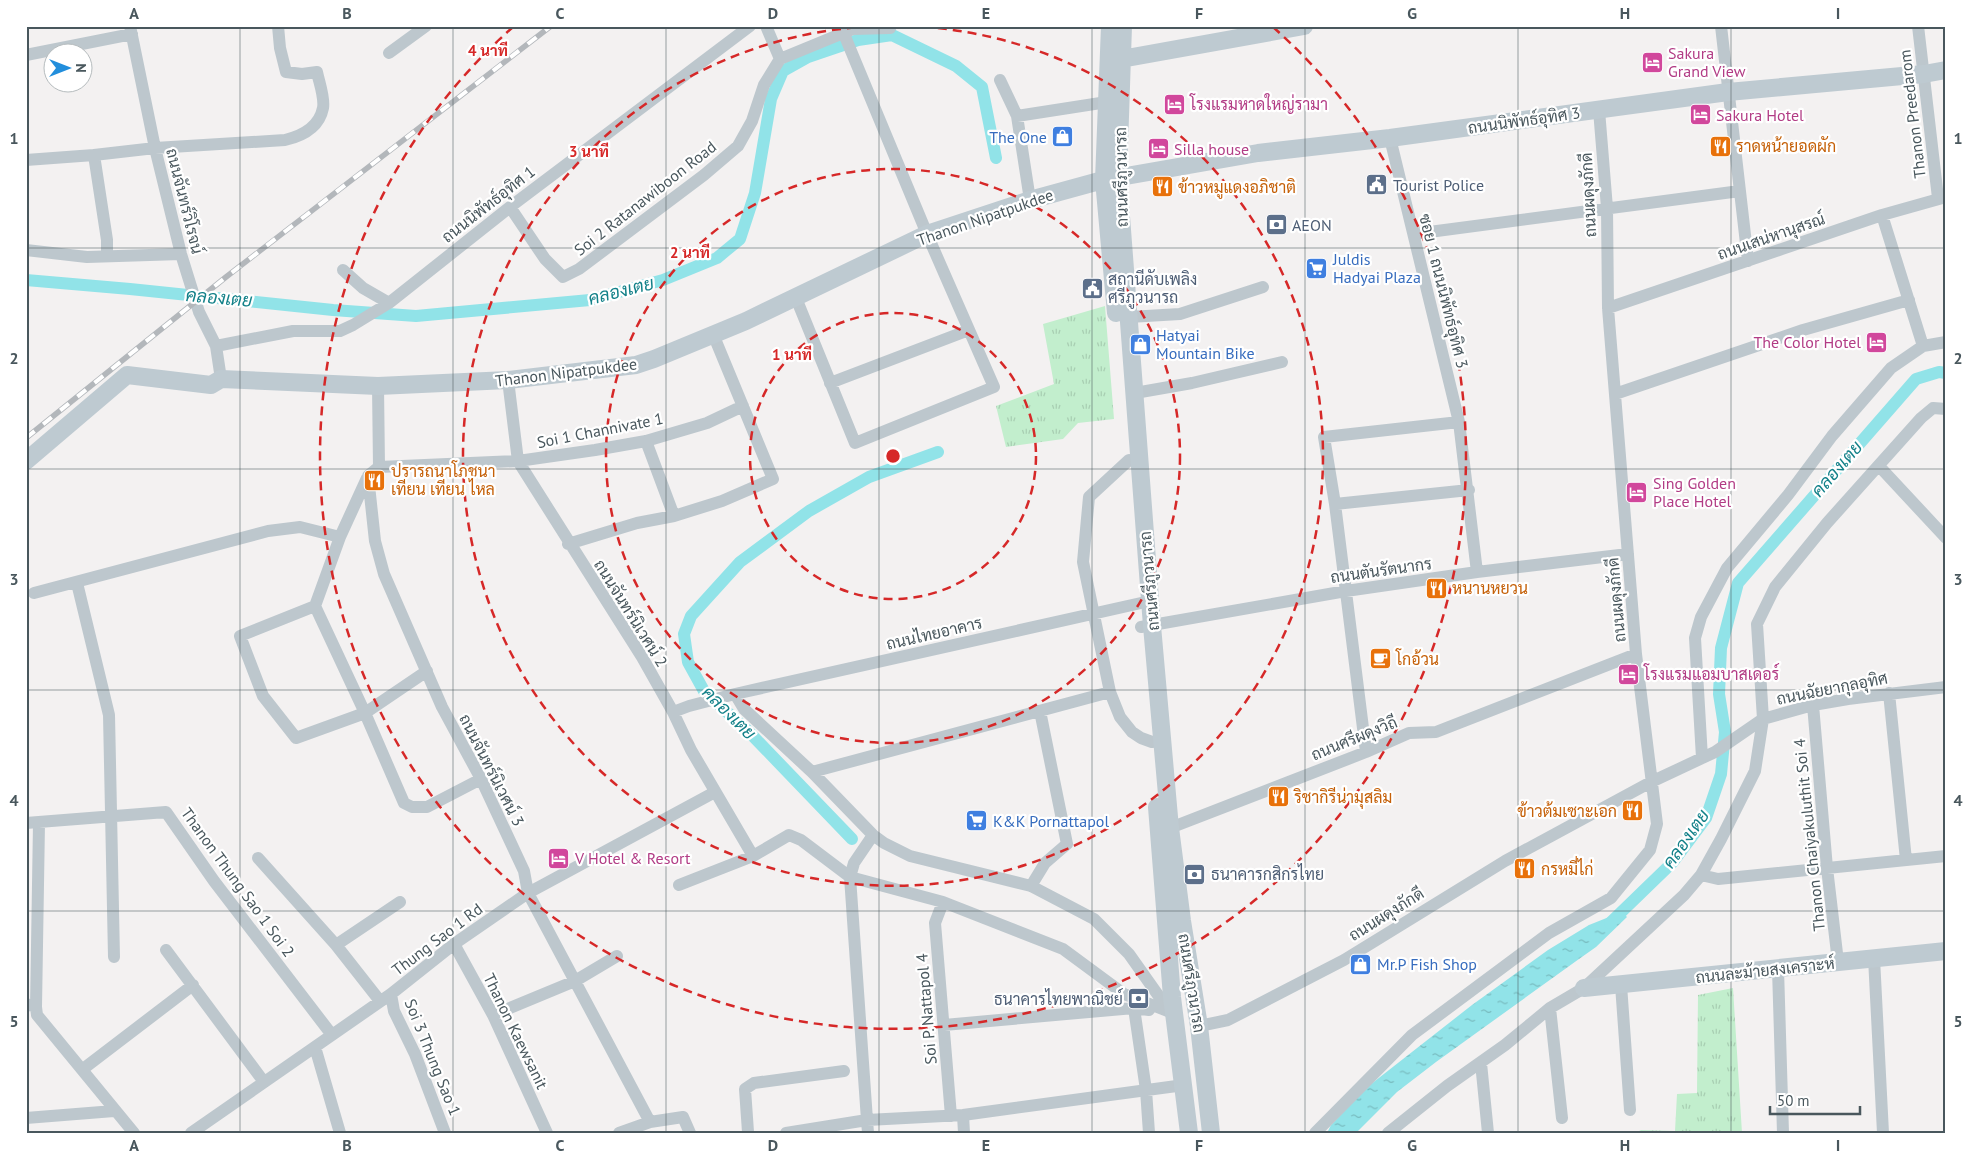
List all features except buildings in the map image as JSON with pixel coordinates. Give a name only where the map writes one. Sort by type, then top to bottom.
[{"type":"street","points":[[26,160],[156,148],[285,140],[302,136],[317,123],[324,107],[318,72],[302,74],[286,72],[280,48],[278,26]]},
{"type":"street","points":[[389,53],[426,26]]},
{"type":"street","name":"ถนนนิพัทธ์อุทิศ 1","points":[[216,346],[293,331],[340,331],[353,325],[389,303],[510,207],[750,26]]},
{"type":"street","points":[[767,30],[780,59],[853,29],[890,28],[891,26]]},
{"type":"street","name":"ถนนศรีภูวนารถ","points":[[1110,26],[1115,60],[1111,179],[1129,317],[1135,393],[1152,742],[1164,830],[1199,1026],[1211,1133]]},
{"type":"street","name":"ถนนศรีภูวนารถ","points":[[1123,26],[1107,102],[1111,179],[1140,603],[1147,627],[1164,830],[1171,1004],[1184,1086],[1188,1133]]},
{"type":"street","points":[[1115,60],[1304,26]]},
{"type":"street","points":[[1721,26],[1748,261]]},
{"type":"street","name":"Thanon Preedarom","points":[[1918,26],[1942,197]]},
{"type":"street","points":[[26,55],[131,30]]},
{"type":"street","name":"ถนนจันทร์วิโรจน์","points":[[131,30],[181,254],[199,312],[216,346],[221,379]]},
{"type":"street","points":[[796,298],[855,443],[994,387],[927,234],[844,34]]},
{"type":"street","name":"Soi 2 Ratanawiboon Road","points":[[510,207],[546,259],[563,277],[579,269],[704,175],[738,146],[752,122],[764,85],[780,59]]},
{"type":"street","name":"ถนนนิพัทธ์อุทิศ 3","points":[[1111,179],[1258,153],[1390,138],[1728,92],[1924,74],[1946,70]]},
{"type":"street","points":[[1000,80],[1018,116],[1030,200]]},
{"type":"street","points":[[1018,116],[1107,102]]},
{"type":"street","name":"ถนนผดุงภักดี","points":[[1199,1026],[1228,1020],[1344,960],[1505,861],[1651,782],[1636,654],[1608,308],[1607,208],[1599,110]]},
{"type":"street","name":"ซอย 1 ถนนนิพัทธ์อุทิศ 3","points":[[1390,138],[1459,422],[1477,572]]},
{"type":"street","points":[[94,155],[107,240],[107,256]]},
{"type":"street","name":"Thanon Nipatpukdee","points":[[26,461],[127,375],[210,385],[221,379],[378,386],[508,380],[636,365],[746,321],[927,234],[1030,200],[1111,179]]},
{"type":"street","points":[[1414,234],[1740,191]]},
{"type":"street","name":"ถนนเสน่หานุสรณ์","points":[[1608,308],[1882,215],[1942,197]]},
{"type":"street","points":[[1882,215],[1923,346]]},
{"type":"street","points":[[26,250],[87,257],[181,254]]},
{"type":"street","points":[[343,270],[363,288],[389,303]]},
{"type":"street","points":[[1129,317],[1180,314],[1262,287]]},
{"type":"street","points":[[1615,394],[1803,330],[1909,300]]},
{"type":"street","points":[[830,382],[969,330]]},
{"type":"street","points":[[568,544],[637,523],[674,516],[722,501],[773,479],[713,334]]},
{"type":"street","points":[[1702,758],[1695,638],[1702,617],[1727,568],[1788,495],[1832,436],[1891,368],[1923,346],[1946,342]]},
{"type":"street","points":[[1135,393],[1192,383],[1282,362]]},
{"type":"street","name":"ถนนจันทร์นิเวศน์ 2","points":[[508,380],[518,461],[568,544],[642,657],[673,712],[691,750],[753,856]]},
{"type":"street","points":[[378,386],[379,467],[368,476],[340,537],[315,606],[365,713],[404,803],[412,807],[427,807],[480,779]]},
{"type":"street","name":"Soi 1 Channivate 1","points":[[379,467],[518,461],[646,441],[707,423],[743,406]]},
{"type":"street","name":"ถนนละม้ายสงเคราะห์","points":[[1388,1133],[1446,1086],[1481,1063],[1550,1008],[1584,988],[1684,895],[1701,874],[1722,839],[1755,771],[1758,722],[1757,624],[1775,586],[1827,523],[1921,418],[1933,408],[1946,409]]},
{"type":"street","points":[[1366,752],[1335,504],[1324,437],[1459,422]]},
{"type":"street","points":[[646,441],[674,516]]},
{"type":"street","points":[[1129,460],[1089,497],[1083,562],[1110,692],[1120,717],[1132,732],[1152,742]]},
{"type":"street","points":[[1879,466],[1946,538]]},
{"type":"street","name":"ถนนจันทร์นิเวศน์ 3","points":[[368,476],[374,541],[384,574],[442,707],[480,779],[524,871],[528,893],[650,1122]]},
{"type":"street","points":[[1335,504],[1468,490]]},
{"type":"street","points":[[34,593],[278,529],[300,527],[340,537]]},
{"type":"street","name":"ถนนตันรัตนากร","points":[[1147,627],[1346,590],[1628,554]]},
{"type":"street","points":[[77,583],[108,715],[114,957]]},
{"type":"street","name":"ถนนไทยอาคาร","points":[[673,712],[731,695],[1140,603]]},
{"type":"street","points":[[315,606],[240,636],[263,696],[296,738],[365,713],[427,671]]},
{"type":"street","name":"ถนนศรีผดุงวิถี","points":[[1164,830],[1366,752],[1409,733],[1436,732],[1636,654]]},
{"type":"street","name":"ถนนฉัยยากุลอุทิศ","points":[[1651,782],[1715,752],[1758,722],[1813,705],[1889,693],[1946,687]]},
{"type":"street","points":[[812,772],[1110,692]]},
{"type":"street","points":[[1889,693],[1906,860]]},
{"type":"street","points":[[731,695],[812,772],[870,838],[910,856],[1031,886],[1094,920],[1129,954],[1171,1004]]},
{"type":"street","name":"Thanon Chaiyakuluthit Soi 4","points":[[1813,705],[1827,868],[1838,962]]},
{"type":"street","points":[[1031,886],[1045,863],[1067,844],[1040,711]]},
{"type":"street","points":[[1315,1133],[1412,1035],[1549,933],[1611,898],[1650,850],[1657,824],[1651,782]]},
{"type":"street","name":"Thung Sao 1 Rd","points":[[191,1133],[386,998],[454,944],[528,893],[715,792]]},
{"type":"street","name":"Thanon Thung Sao 1 Soi 2","points":[[26,824],[166,812],[214,881],[332,1035]]},
{"type":"street","points":[[39,823],[31,1006],[83,1069],[114,1111],[134,1133]]},
{"type":"street","points":[[679,885],[753,856],[788,835],[801,840],[850,877],[943,902],[1063,948],[1124,994],[1171,1004]]},
{"type":"street","points":[[867,1126],[850,877],[854,863],[870,838]]},
{"type":"street","points":[[1701,874],[1718,879],[1946,856]]},
{"type":"street","points":[[258,858],[386,998]]},
{"type":"street","points":[[336,945],[400,902]]},
{"type":"street","name":"Soi P. Nattapol 4","points":[[943,902],[935,923],[944,1025],[957,1116],[964,1133]]},
{"type":"street","name":"Thanon Kaewsanit","points":[[454,944],[493,1015],[547,1133]]},
{"type":"street","points":[[166,950],[264,1082]]},
{"type":"street","name":"ถนนละม้ายสงเคราะห์","points":[[1584,988],[1946,950]]},
{"type":"street","points":[[493,1015],[575,981],[617,956]]},
{"type":"street","points":[[1874,958],[1884,1133]]},
{"type":"street","points":[[1778,969],[1783,1133]]},
{"type":"street","points":[[83,1069],[192,985]]},
{"type":"street","points":[[1621,985],[1630,1110]]},
{"type":"street","name":"Soi 3 Thung Sao 1","points":[[386,998],[415,1054],[445,1133]]},
{"type":"street","points":[[944,1025],[1171,1004]]},
{"type":"street","points":[[1134,1008],[1146,1090],[1149,1133]]},
{"type":"street","points":[[1550,1008],[1562,1118]]},
{"type":"street","points":[[315,1047],[340,1133]]},
{"type":"street","points":[[1481,1063],[1488,1133]]},
{"type":"street","points":[[751,1132],[745,1089],[754,1083],[844,1071]]},
{"type":"street","points":[[786,1133],[957,1116],[1206,1082]]},
{"type":"street","points":[[26,1118],[114,1111]]},
{"type":"street","points":[[619,1133],[650,1122],[682,1116],[690,1133]]},
{"type":"green space","points":[[1105,306],[1114,419],[1078,423],[1063,439],[1006,447],[996,406],[1054,384],[1043,324]]},
{"type":"green space","points":[[1733,988],[1742,1133],[1635,1133],[1641,1130],[1675,1131],[1677,1094],[1697,1093],[1698,995]]},
{"type":"water","points":[[1619,909],[1627,917],[1596,947],[1397,1092],[1356,1133],[1327,1133],[1331,1125],[1366,1088],[1472,1005],[1548,950],[1589,925],[1609,917]]},
{"type":"waterway","name":"คลองเตย","points":[[26,280],[333,310],[416,316],[590,300],[663,280],[717,258],[740,239],[755,193],[771,99],[783,71],[808,57],[858,40],[892,35],[956,66],[982,87],[996,158]]},
{"type":"waterway","name":"คลองเตย","points":[[1610,923],[1673,862],[1706,818],[1721,774],[1725,732],[1719,694],[1721,648],[1738,583],[1916,379],[1939,372],[1946,373]]},
{"type":"waterway","name":"คลองเตย","points":[[852,839],[750,733],[704,691],[688,662],[684,634],[691,616],[740,562],[809,511],[869,477],[938,452]]},
{"type":"railway","points":[[26,438],[226,277],[551,26]]},
{"type":"place","name":"Sakura Grand View","points":[[1652,62]]},
{"type":"place","name":"โรงแรมหาดใหญ่รามา","points":[[1174,104]]},
{"type":"place","name":"Sakura Hotel","points":[[1700,115]]},
{"type":"place","name":"The One","points":[[1063,137]]},
{"type":"place","name":"ราดหน้ายอดผัก","points":[[1720,146]]},
{"type":"place","name":"Silla house","points":[[1158,149]]},
{"type":"place","name":"Tourist Police","points":[[1377,185]]},
{"type":"place","name":"ข้าวหมูแดงอภิชาติ","points":[[1162,187]]},
{"type":"place","name":"AEON","points":[[1276,225]]},
{"type":"place","name":"Juldis Hadyai Plaza","points":[[1317,268]]},
{"type":"place","name":"สถานีดับเพลิง ศรีภูวนารถ","points":[[1092,288]]},
{"type":"place","name":"The Color Hotel","points":[[1877,342]]},
{"type":"place","name":"Hatyai Mountain Bike","points":[[1140,344]]},
{"type":"place","name":"ปรารถนาโภชนา เทียน เทียน ไหล","points":[[375,480]]},
{"type":"place","name":"Sing Golden Place Hotel","points":[[1637,492]]},
{"type":"place","name":"หนานหยวน","points":[[1436,588]]},
{"type":"place","name":"โกอ้วน","points":[[1380,659]]},
{"type":"place","name":"โรงแรมแอมบาสเดอร์","points":[[1628,674]]},
{"type":"place","name":"ริชากิรีน่ามุสลิม","points":[[1278,797]]},
{"type":"place","name":"ข้าวต้มเซาะเอก","points":[[1633,811]]},
{"type":"place","name":"K&K Pornattapol","points":[[977,821]]},
{"type":"place","name":"V Hotel & Resort","points":[[559,858]]},
{"type":"place","name":"กรหมี่ไก่","points":[[1525,869]]},
{"type":"place","name":"ธนาคารกสิกรไทย","points":[[1195,874]]},
{"type":"place","name":"Mr.P Fish Shop","points":[[1361,964]]},
{"type":"place","name":"ธนาคารไทยพาณิชย์","points":[[1139,999]]}]
